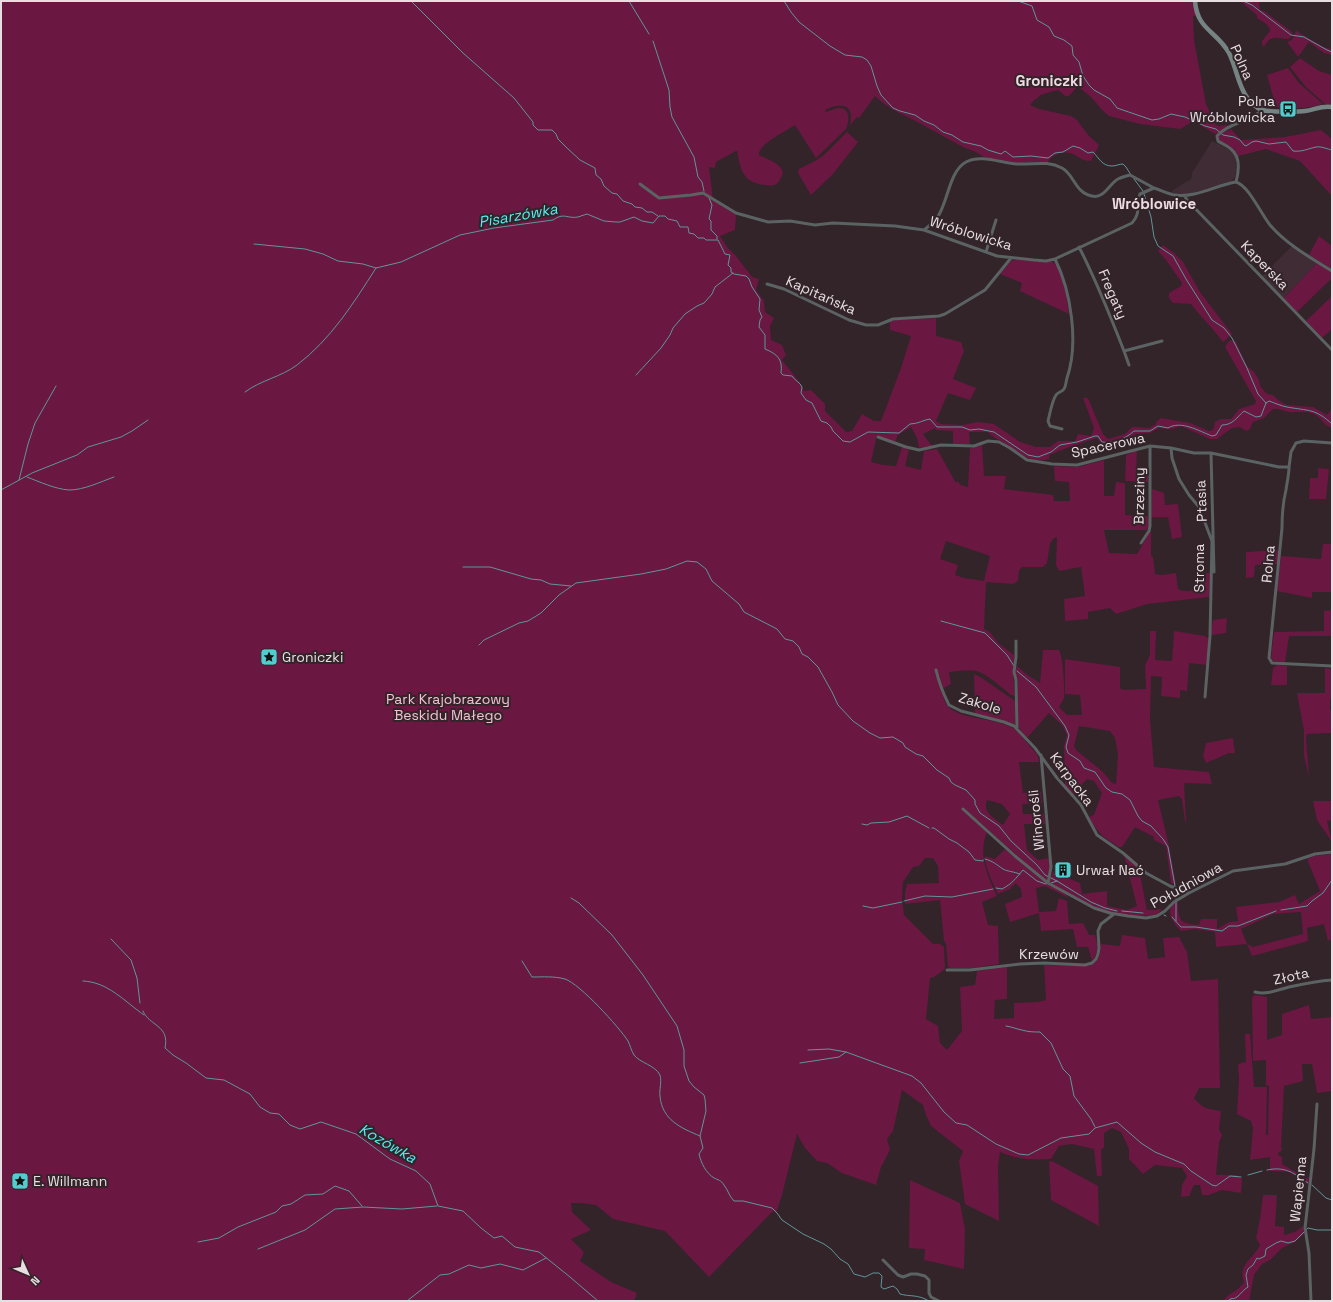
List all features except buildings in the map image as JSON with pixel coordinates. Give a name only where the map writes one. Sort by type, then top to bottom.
[{"type":"street","name":"Polna","points":[[1195,1],[1200,20],[1221,42],[1229,54],[1245,96],[1263,110]]},
{"type":"street","points":[[1236,182],[1238,168],[1237,156],[1232,149],[1218,141],[1216,138],[1219,134],[1263,110],[1297,112],[1325,106],[1332,107]]},
{"type":"street","points":[[924,230],[931,225],[940,213],[955,175],[966,162],[983,159],[1018,164],[1042,162],[1060,167],[1066,171],[1077,187],[1091,196],[1100,196],[1117,179],[1131,175],[1154,188],[1172,194],[1184,195],[1193,194],[1236,182],[1244,186],[1270,224],[1280,234],[1307,255],[1332,270]]},
{"type":"street","name":"Wróblowicka","points":[[640,184],[659,198],[691,196],[703,193],[736,213],[768,222],[790,221],[814,225],[833,223],[860,224],[895,226],[924,230],[986,252],[1011,258],[1040,260],[1055,259],[1132,223],[1137,215],[1138,200],[1142,193],[1154,188]]},
{"type":"street","name":"Kaperska","points":[[1184,195],[1187,200],[1332,350]]},
{"type":"street","points":[[986,252],[996,220]]},
{"type":"street","name":"Fregaty","points":[[1079,247],[1097,282],[1129,365]]},
{"type":"street","name":"Kapitańska","points":[[767,284],[784,288],[849,320],[874,326],[893,319],[939,316],[945,314],[985,290],[1011,258]]},
{"type":"street","points":[[1055,259],[1068,297],[1073,353],[1070,371],[1064,390],[1056,396],[1048,421],[1050,426],[1062,429]]},
{"type":"street","points":[[1124,351],[1162,341]]},
{"type":"street","name":"Spacerowa","points":[[878,437],[919,450],[941,446],[974,446],[988,441],[999,442],[1023,458],[1031,461],[1077,465],[1150,446],[1172,448],[1194,453],[1211,453],[1279,467],[1289,467]]},
{"type":"street","points":[[1289,467],[1291,452],[1296,443],[1304,441],[1332,443]]},
{"type":"street","name":"Brzeziny","points":[[1141,543],[1149,531],[1150,526],[1150,446]]},
{"type":"street","name":"Stroma","points":[[1172,448],[1172,458],[1179,479],[1199,507],[1212,541],[1210,636],[1205,697]]},
{"type":"street","name":"Ptasia","points":[[1211,453],[1214,572]]},
{"type":"street","name":"Rolna","points":[[1289,467],[1289,476],[1285,491],[1282,519],[1275,610],[1269,658],[1272,663],[1332,666]]},
{"type":"street","points":[[1016,641],[1014,672],[1016,680],[1017,729]]},
{"type":"street","name":"Zakole","points":[[936,670],[940,687],[944,692],[949,705],[961,711],[1004,722],[1017,729]]},
{"type":"street","name":"Karpacka","points":[[1017,729],[1041,755],[1057,778],[1080,805],[1097,835],[1124,853],[1146,873],[1188,893]]},
{"type":"street","name":"Winorośli","points":[[1041,755],[1052,867],[1048,883]]},
{"type":"street","name":"Południowa","points":[[963,809],[1015,856],[1048,883],[1094,908],[1114,914],[1146,918],[1157,916],[1188,893],[1233,871],[1285,864],[1315,854],[1332,852]]},
{"type":"street","name":"Krzewów","points":[[947,970],[970,970],[1020,964],[1044,963],[1085,965],[1092,963],[1096,959],[1100,948],[1098,931],[1101,924],[1114,914]]},
{"type":"street","name":"Złota","points":[[1255,992],[1261,994],[1287,987],[1332,980]]},
{"type":"street","name":"Wapienna","points":[[1311,1301],[1309,1253],[1305,1228],[1314,1149],[1317,1104]]},
{"type":"street","points":[[883,1260],[898,1275],[903,1276],[911,1274],[925,1276],[929,1280],[928,1293],[939,1301]]},
{"type":"shaded area","points":[[1212,141],[1231,150],[1235,155],[1237,171],[1235,177],[1230,182],[1225,184],[1193,193],[1171,193],[1173,190],[1191,179],[1192,173]]},
{"type":"shaded area","points":[[1292,246],[1317,263],[1284,298],[1262,276]]},
{"type":"green space","name":"Park Krajobrazowy Beskidu Małego","points":[[1,1],[1194,1],[1196,16],[1193,16],[1194,40],[1206,104],[1216,125],[1227,125],[1228,127],[1215,134],[1195,122],[1190,123],[1180,129],[1140,124],[1109,116],[1080,88],[1076,88],[1069,96],[1065,96],[1058,90],[1040,95],[1030,105],[1039,109],[1071,116],[1077,120],[1089,136],[1099,145],[1091,161],[1084,160],[1070,153],[1064,153],[1057,154],[1048,162],[1018,163],[984,157],[897,112],[875,96],[859,118],[857,117],[850,125],[850,112],[845,107],[836,106],[825,110],[826,112],[837,108],[843,108],[846,110],[848,116],[848,123],[846,129],[816,158],[795,125],[767,143],[760,151],[759,155],[773,162],[781,169],[783,173],[780,180],[776,184],[763,185],[749,180],[741,169],[737,151],[716,162],[715,168],[709,167],[713,200],[736,215],[735,230],[720,236],[727,247],[752,277],[759,279],[756,290],[764,301],[765,312],[774,318],[770,326],[771,340],[782,345],[786,355],[782,360],[801,384],[804,391],[811,390],[825,404],[825,411],[846,432],[852,431],[862,414],[874,421],[881,421],[901,368],[911,336],[890,330],[890,322],[896,320],[936,318],[936,336],[961,342],[964,351],[953,379],[976,388],[970,400],[948,393],[936,421],[941,424],[962,425],[978,422],[994,424],[1020,442],[1036,447],[1050,447],[1058,441],[1075,441],[1078,434],[1091,436],[1094,428],[1083,398],[1088,398],[1103,434],[1108,439],[1125,434],[1132,427],[1149,428],[1156,424],[1161,418],[1190,423],[1211,431],[1214,428],[1215,422],[1220,419],[1231,419],[1239,409],[1255,404],[1256,401],[1225,347],[1229,341],[1233,340],[1236,342],[1247,366],[1254,372],[1259,380],[1260,386],[1267,394],[1273,395],[1287,405],[1313,407],[1327,415],[1332,408],[1332,428],[1311,413],[1289,412],[1273,409],[1264,418],[1253,422],[1250,429],[1246,431],[1240,427],[1232,428],[1217,439],[1210,439],[1181,426],[1172,429],[1159,428],[1150,433],[1136,434],[1119,443],[1106,447],[1102,445],[1097,438],[1049,455],[1049,459],[1042,460],[1030,459],[1026,457],[988,432],[969,432],[970,444],[953,444],[953,431],[936,430],[935,428],[923,434],[932,446],[919,448],[917,438],[911,427],[898,435],[895,442],[877,435],[871,462],[896,466],[902,447],[909,450],[905,466],[921,470],[924,451],[937,449],[956,483],[957,481],[961,485],[968,487],[970,448],[982,445],[984,476],[1006,476],[1004,489],[1053,495],[1054,501],[1070,501],[1069,482],[1055,481],[1054,466],[1078,467],[1104,460],[1104,496],[1114,496],[1116,482],[1125,483],[1125,515],[1148,516],[1149,525],[1147,530],[1104,530],[1109,553],[1137,554],[1151,530],[1151,556],[1153,557],[1155,574],[1161,575],[1176,573],[1178,589],[1189,591],[1205,583],[1206,573],[1210,573],[1209,597],[1147,604],[1116,614],[1110,608],[1088,612],[1088,619],[1065,621],[1064,599],[1085,596],[1081,567],[1059,571],[1056,565],[1057,537],[1054,538],[1050,544],[1047,563],[1043,567],[1022,567],[1019,571],[1018,581],[1013,584],[986,582],[984,629],[990,632],[998,643],[1014,655],[1013,673],[1015,696],[1011,695],[980,672],[962,671],[949,672],[951,684],[942,689],[944,699],[946,704],[960,713],[1000,723],[1016,730],[1037,754],[1039,762],[1019,762],[1023,793],[1041,792],[1042,803],[1022,804],[1023,814],[1044,814],[1045,824],[1024,824],[1027,850],[1038,860],[1049,858],[1050,867],[1047,880],[1033,870],[974,817],[987,832],[983,849],[985,865],[997,896],[982,902],[988,925],[998,926],[999,964],[973,968],[948,967],[940,900],[905,904],[907,884],[939,883],[938,866],[933,858],[925,858],[919,866],[913,867],[903,882],[902,899],[904,915],[933,944],[940,944],[944,947],[945,969],[934,977],[930,978],[926,1019],[938,1026],[940,1043],[947,1050],[962,1031],[960,987],[975,985],[977,971],[1007,967],[1007,999],[995,1000],[994,1019],[1014,1018],[1014,1003],[1038,1002],[1046,1000],[1044,965],[1089,966],[1095,962],[1098,957],[1101,944],[1120,946],[1122,935],[1145,938],[1148,959],[1165,957],[1163,938],[1179,937],[1187,952],[1191,981],[1218,979],[1220,1088],[1199,1088],[1194,1098],[1206,1108],[1221,1111],[1219,1130],[1222,1135],[1219,1143],[1216,1175],[1237,1175],[1242,1179],[1241,1193],[1222,1190],[1209,1195],[1202,1195],[1200,1185],[1194,1185],[1189,1196],[1181,1197],[1182,1185],[1187,1176],[1182,1168],[1155,1165],[1143,1174],[1129,1159],[1129,1149],[1121,1132],[1112,1128],[1104,1133],[1104,1147],[1101,1150],[1102,1176],[1097,1176],[1094,1149],[1072,1144],[1059,1146],[1051,1159],[1019,1158],[1000,1152],[998,1166],[999,1221],[965,1204],[959,1161],[963,1151],[931,1126],[923,1105],[902,1090],[893,1131],[887,1139],[890,1150],[881,1167],[876,1185],[842,1173],[827,1163],[817,1161],[805,1148],[797,1134],[776,1213],[773,1211],[709,1277],[665,1231],[613,1219],[596,1205],[571,1203],[572,1212],[591,1230],[571,1239],[584,1252],[580,1261],[611,1282],[637,1293],[634,1301],[1,1301]],"holes":[[[946,541],[990,556],[984,581],[955,575],[958,565],[940,559]],[[987,800],[1002,804],[1010,814],[1003,825],[987,811]]]},
{"type":"green space","points":[[1240,1],[1259,1],[1260,10],[1264,11],[1292,32],[1292,36],[1288,39],[1272,38],[1264,47],[1262,41],[1270,31],[1268,27],[1257,18],[1257,15]]},
{"type":"green space","points":[[1296,31],[1319,44],[1332,49],[1332,55],[1324,53],[1309,42],[1298,57],[1287,42],[1292,40]]},
{"type":"green space","points":[[1300,58],[1319,71],[1332,75],[1332,105],[1325,104],[1305,86],[1290,67]]},
{"type":"green space","points":[[1288,68],[1299,83],[1323,104],[1300,108],[1276,107],[1267,75]]},
{"type":"green space","points":[[1231,129],[1241,140],[1285,137],[1321,130],[1332,139],[1332,196],[1300,161],[1266,149],[1238,156],[1234,149],[1218,138],[1219,135]]},
{"type":"green space","points":[[847,132],[858,142],[833,174],[811,195],[798,173],[799,169],[824,155]]},
{"type":"green space","points":[[1319,236],[1332,246],[1332,269],[1309,255]]},
{"type":"green space","points":[[1163,245],[1183,262],[1200,292],[1232,334],[1223,342],[1191,304],[1173,303],[1169,298],[1169,293],[1181,286],[1182,283],[1158,251]]},
{"type":"green space","points":[[1018,259],[1052,262],[1056,264],[1062,277],[1069,314],[1020,291],[1022,283],[1000,274],[1011,261]]},
{"type":"green space","points":[[1317,263],[1332,272],[1332,278],[1297,312],[1284,298]]},
{"type":"green space","points":[[1332,296],[1332,329],[1322,338],[1306,321]]},
{"type":"green space","points":[[1137,450],[1136,473],[1148,473],[1148,482],[1125,481],[1126,455]]},
{"type":"green space","points":[[1318,468],[1329,469],[1326,499],[1309,499],[1310,478],[1318,478]]},
{"type":"green space","points":[[1152,489],[1164,493],[1165,505],[1178,504],[1182,537],[1172,539],[1168,517],[1151,517]]},
{"type":"green space","points":[[1323,544],[1332,544],[1332,592],[1312,592],[1312,598],[1277,591],[1281,556],[1321,559]]},
{"type":"green space","points":[[1279,550],[1278,564],[1255,565],[1254,577],[1246,578],[1246,552]]},
{"type":"green space","points":[[1332,610],[1332,636],[1289,636],[1285,662],[1273,661],[1271,657],[1274,632],[1324,631],[1324,611]]},
{"type":"green space","points":[[1227,618],[1226,633],[1212,635],[1213,620]]},
{"type":"green space","points":[[1150,631],[1156,631],[1155,660],[1172,661],[1174,631],[1205,636],[1209,639],[1207,665],[1189,663],[1187,691],[1180,690],[1180,698],[1161,696],[1162,677],[1151,676],[1150,719],[1154,767],[1209,772],[1212,784],[1184,783],[1185,822],[1182,799],[1179,796],[1158,800],[1170,850],[1176,885],[1171,883],[1166,846],[1154,840],[1154,837],[1135,827],[1122,847],[1119,847],[1105,838],[1098,831],[1089,817],[1094,815],[1102,793],[1094,781],[1087,779],[1073,795],[1065,785],[1064,746],[1067,735],[1062,725],[1049,713],[1027,738],[1019,728],[1018,722],[1018,681],[1015,673],[1017,666],[1040,683],[1043,650],[1059,650],[1062,659],[1064,699],[1059,707],[1067,715],[1082,715],[1080,695],[1065,694],[1065,659],[1120,667],[1120,688],[1123,690],[1146,689],[1145,665],[1150,655]],"holes":[[[1079,726],[1110,731],[1115,738],[1118,755],[1116,784],[1112,783],[1103,772],[1076,750],[1074,746]]]},
{"type":"green space","points":[[1277,665],[1287,666],[1287,685],[1271,685],[1273,668]]},
{"type":"green space","points":[[1325,668],[1332,669],[1332,699],[1330,699],[1330,710],[1332,711],[1332,733],[1307,734],[1309,777],[1304,756],[1304,731],[1297,693],[1325,693]]},
{"type":"green space","points":[[974,674],[1015,701],[1015,724],[1013,725],[975,715]]},
{"type":"green space","points":[[1233,738],[1235,753],[1229,753],[1206,763],[1203,756],[1206,743]]},
{"type":"green space","points":[[1313,801],[1332,801],[1332,820],[1327,821],[1332,842],[1317,820]]},
{"type":"green space","points":[[1005,849],[1041,879],[1068,896],[1067,897],[1045,886],[1036,888],[1039,912],[1056,911],[1059,898],[1067,901],[1069,924],[1083,923],[1089,935],[1095,935],[1097,948],[1096,955],[1092,961],[1088,947],[1077,947],[1073,929],[1041,931],[1039,913],[1010,922],[1005,904],[1022,897],[1021,889],[1016,883],[1010,889],[998,894],[985,860],[985,856],[995,859]]},
{"type":"green space","points":[[1332,854],[1332,939],[1328,941],[1324,924],[1307,928],[1308,941],[1252,956],[1247,944],[1216,947],[1215,932],[1195,929],[1181,931],[1170,916],[1173,904],[1178,901],[1179,916],[1184,922],[1199,925],[1201,919],[1217,919],[1217,929],[1229,922],[1238,921],[1236,907],[1279,902],[1295,895],[1299,904],[1320,891],[1307,859],[1314,856]],"holes":[[[1301,912],[1303,934],[1253,947],[1247,944],[1241,929],[1273,914]]]},
{"type":"green space","points":[[1124,855],[1139,869],[1147,910],[1162,909],[1157,915],[1141,916],[1116,913],[1100,909],[1049,882],[1053,872],[1080,883],[1082,894],[1107,891],[1107,906],[1127,910],[1137,906]]},
{"type":"green space","points":[[1256,995],[1267,997],[1267,1040],[1282,1035],[1282,1014],[1309,1005],[1311,1019],[1332,1017],[1332,1091],[1317,1093],[1312,1064],[1302,1064],[1303,1081],[1284,1086],[1282,1151],[1279,1152],[1278,1155],[1282,1157],[1282,1164],[1306,1178],[1309,1177],[1308,1184],[1290,1172],[1270,1171],[1270,1157],[1250,1160],[1253,1128],[1251,1121],[1237,1114],[1239,1079],[1238,1064],[1246,1062],[1245,1034],[1250,1034],[1254,1087],[1267,1088],[1266,1135],[1268,1135],[1269,1086],[1266,1085],[1266,1060],[1253,1061],[1252,999],[1253,996]]},
{"type":"green space","points":[[1052,1161],[1098,1186],[1099,1226],[1051,1200],[1049,1162]]},
{"type":"green space","points":[[910,1180],[960,1203],[965,1229],[964,1269],[924,1260],[925,1249],[909,1248]]},
{"type":"green space","points":[[1263,1195],[1277,1195],[1275,1226],[1284,1227],[1284,1235],[1295,1232],[1303,1226],[1304,1234],[1295,1242],[1282,1248],[1270,1260],[1262,1264],[1254,1275],[1249,1301],[1223,1301],[1244,1282],[1242,1276],[1244,1266],[1260,1245],[1256,1238]]},
{"type":"waterway","points":[[411,1],[463,53],[514,98],[538,130],[552,130],[558,139],[580,160],[595,168],[596,175],[601,179],[604,186],[612,193],[617,194],[623,201],[632,204],[635,207],[642,208],[647,212],[652,212],[658,216]]},
{"type":"waterway","points":[[629,1],[649,34]]},
{"type":"waterway","points":[[784,1],[799,22],[830,46],[845,55],[862,57],[867,60],[871,66],[881,95],[893,108],[915,115],[963,142],[981,146],[1001,154],[1005,151],[1013,157],[1031,156],[1048,158],[1055,153],[1063,152],[1073,146],[1088,153],[1093,152],[1106,165],[1112,166],[1123,164],[1131,175]]},
{"type":"waterway","points":[[1018,1],[1032,6],[1037,20],[1049,27],[1054,36],[1064,40],[1072,46],[1073,55],[1079,62],[1083,76],[1089,85],[1094,90],[1110,99],[1117,108],[1152,120],[1171,114],[1185,117],[1216,129],[1223,135],[1234,137],[1246,146],[1256,141],[1269,144],[1286,142],[1293,151],[1302,151],[1318,147],[1332,150]]},
{"type":"waterway","points":[[1243,1],[1252,5],[1291,35],[1304,37],[1332,52]]},
{"type":"waterway","points":[[653,41],[669,90],[672,117],[694,157],[698,177],[702,182],[704,191]]},
{"type":"waterway","points":[[1134,179],[1143,191]]},
{"type":"waterway","points":[[1144,194],[1151,217],[1154,237],[1158,246],[1173,256],[1212,320],[1224,328],[1232,338],[1258,394],[1266,403]]},
{"type":"waterway","points":[[709,198],[712,205],[709,219],[711,221],[711,230],[717,236],[717,239]]},
{"type":"waterway","name":"Pisarzówka","points":[[245,392],[258,384],[291,369],[309,355],[341,320],[376,268],[401,262],[460,235],[494,228],[553,220],[560,216],[578,217],[587,214],[604,221],[620,222],[634,217],[642,221],[653,223],[659,216],[665,216],[668,219],[677,221],[680,227],[688,227],[689,233],[694,234],[698,238],[718,240],[725,254],[730,255],[728,265],[731,268],[731,272],[746,276],[749,279],[752,287],[760,299],[759,310],[762,317],[759,327],[765,335],[765,349],[776,355],[781,364],[781,373],[783,375],[792,376],[800,384],[802,387],[801,393],[806,400],[812,403],[821,421],[827,423],[843,441],[850,442],[868,432],[899,433],[910,424],[930,419],[937,427],[962,427],[970,430],[979,429],[994,432],[1028,455],[1038,457],[1051,452],[1060,445],[1077,442],[1095,436],[1098,436],[1102,442],[1115,442],[1123,439],[1134,431],[1150,431],[1158,426],[1168,428],[1179,425],[1196,429],[1212,436],[1216,435],[1222,425],[1229,424],[1244,411],[1256,417],[1261,416],[1266,403],[1269,401],[1285,407],[1316,413],[1332,424]]},
{"type":"waterway","points":[[254,244],[305,249],[323,254],[338,261],[363,264],[376,268]]},
{"type":"waterway","points":[[636,375],[661,348],[673,328],[685,314],[704,303],[712,294],[715,287],[733,273]]},
{"type":"waterway","points":[[19,480],[35,423],[56,386]]},
{"type":"waterway","points":[[1,490],[32,473],[77,455],[88,447],[121,437],[148,420]]},
{"type":"waterway","points":[[27,477],[53,487],[69,490],[86,487],[114,477]]},
{"type":"waterway","points":[[479,645],[484,640],[519,623],[528,621],[541,613],[559,595],[576,583],[641,574],[666,569],[687,561],[697,562],[706,569],[712,581],[739,604],[744,612],[777,629],[785,639],[793,641],[799,647],[802,654],[808,657],[818,667],[838,705],[853,721],[880,738],[893,737],[903,743],[905,747],[916,754],[923,756],[955,785],[966,790],[975,800],[975,804],[980,813],[999,826],[1011,841],[1037,865],[1045,875],[1091,902],[1117,911]]},
{"type":"waterway","points":[[463,567],[490,567],[531,579],[541,580],[550,584],[571,586]]},
{"type":"waterway","points":[[941,621],[985,633],[1007,655],[1014,666]]},
{"type":"waterway","points":[[1017,671],[1036,687],[1065,726],[1069,735],[1066,747],[1068,753],[1080,761],[1084,768],[1095,772],[1106,788],[1112,792],[1122,794],[1130,800],[1142,821],[1151,826],[1163,839],[1168,847],[1175,886]]},
{"type":"waterway","points":[[862,824],[867,825],[871,823],[889,822],[907,816],[929,828]]},
{"type":"waterway","points":[[932,828],[957,843],[969,852],[975,860],[983,860]]},
{"type":"waterway","points":[[985,859],[993,862],[1004,870],[1020,874]]},
{"type":"waterway","points":[[996,888],[1002,889],[1006,887],[1014,881],[1023,870],[1037,881],[1046,884]]},
{"type":"waterway","points":[[1281,910],[1307,906],[1323,893],[1332,880]]},
{"type":"waterway","points":[[1051,883],[1057,881]]},
{"type":"waterway","points":[[1175,888],[1176,899]]},
{"type":"waterway","points":[[904,901],[925,896],[952,897],[993,889]]},
{"type":"waterway","points":[[571,898],[579,903],[612,935],[643,975],[677,1026],[684,1050],[684,1066],[689,1081],[704,1095],[705,1099],[706,1111],[700,1136],[703,1148],[699,1154],[706,1171],[714,1178],[722,1182],[734,1201],[743,1201],[772,1208],[782,1220],[803,1234],[831,1249],[840,1259],[848,1264],[854,1274],[865,1277],[873,1273],[879,1273],[882,1276],[881,1287],[884,1289],[893,1286],[900,1294],[917,1296],[929,1301]]},
{"type":"waterway","points":[[863,906],[873,908],[902,902]]},
{"type":"waterway","points":[[1176,902],[1176,921]]},
{"type":"waterway","points":[[1122,911],[1143,913]]},
{"type":"waterway","points":[[1172,917],[1181,927],[1196,927],[1222,931],[1229,926],[1238,926],[1276,911]]},
{"type":"waterway","name":"Kozówka","points":[[111,939],[131,960],[137,978],[140,1003]]},
{"type":"waterway","points":[[522,961],[532,977],[553,977],[565,979],[589,997],[628,1041],[634,1055],[655,1069],[660,1075],[660,1094],[664,1111],[674,1122],[686,1130],[700,1136]]},
{"type":"waterway","points":[[83,981],[92,982],[108,989],[123,998],[144,1015]]},
{"type":"waterway","name":"Kozówka","points":[[143,1011],[165,1035],[165,1048],[206,1078],[224,1080],[250,1094],[260,1107],[270,1113],[279,1114],[290,1125],[300,1129],[321,1122],[356,1134],[390,1159],[416,1171],[430,1184],[438,1206],[463,1211],[494,1238],[502,1236],[515,1247],[539,1252],[598,1301]]},
{"type":"waterway","points":[[1006,1026],[1026,1031],[1040,1032],[1051,1043],[1063,1069],[1070,1076],[1074,1096],[1095,1127]]},
{"type":"waterway","points":[[808,1050],[829,1049],[846,1052],[912,1076],[921,1083],[944,1112],[956,1123],[967,1125],[996,1144],[1019,1154],[1028,1155],[1061,1138],[1089,1134],[1095,1128],[1117,1122],[1141,1143],[1155,1152],[1184,1164],[1191,1171],[1212,1185],[1216,1186],[1230,1176],[1241,1177]]},
{"type":"waterway","points":[[800,1063],[839,1057],[846,1052]]},
{"type":"waterway","points":[[1267,1170],[1279,1169],[1289,1171],[1308,1183]]},
{"type":"waterway","points":[[1248,1175],[1262,1171]]},
{"type":"waterway","points":[[1312,1185],[1326,1198],[1332,1200]]},
{"type":"waterway","points":[[198,1242],[219,1238],[238,1227],[276,1212],[282,1206],[291,1204],[305,1195],[323,1194],[335,1186],[349,1191],[362,1206]]},
{"type":"waterway","points":[[258,1249],[305,1230],[335,1209],[363,1207],[402,1209],[437,1206]]},
{"type":"waterway","points":[[1306,1230],[1308,1228],[1317,1230],[1332,1230]]},
{"type":"waterway","points":[[1228,1301],[1237,1297],[1248,1287],[1246,1275],[1248,1269],[1253,1265],[1257,1258],[1259,1259],[1265,1256],[1266,1249],[1281,1241],[1288,1243],[1295,1241],[1304,1232]]},
{"type":"waterway","points":[[407,1301],[440,1275],[449,1274],[469,1265],[481,1268],[500,1264],[523,1270],[546,1258]]},
{"type":"place","name":"Polna Wróblowicka","points":[[1288,109]]},
{"type":"place","name":"Groniczki","points":[[269,657]]},
{"type":"place","name":"Urwał Nać","points":[[1063,870]]},
{"type":"place","name":"E. Willmann","points":[[20,1181]]},
{"type":"district","name":"Groniczki","points":[[1049,80]]},
{"type":"district","name":"Wróblowice","points":[[1154,203]]}]
